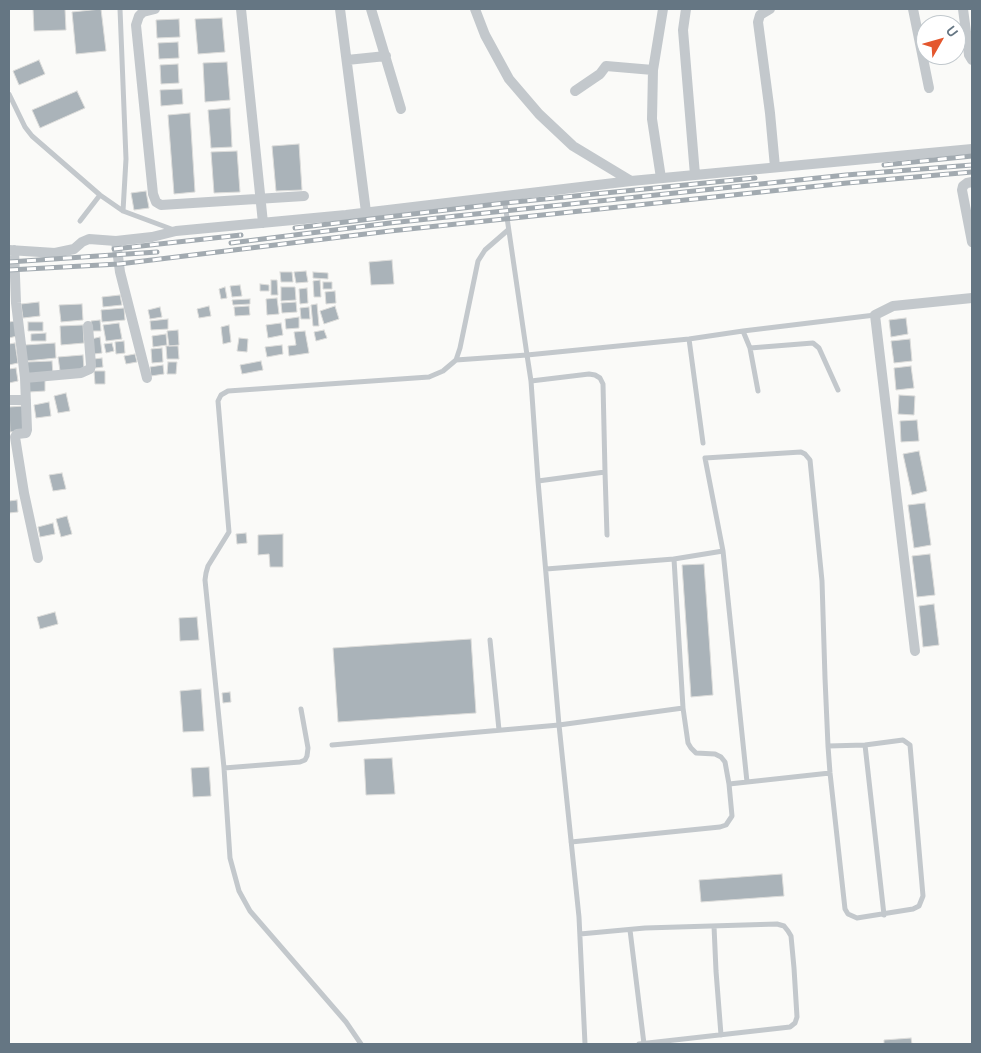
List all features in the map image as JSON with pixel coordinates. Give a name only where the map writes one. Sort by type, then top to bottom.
[{"type":"street","points":[[155,9],[143,12],[138,16],[136,25],[155,201],[161,205],[304,196]]},
{"type":"street","points":[[241,9],[263,223]]},
{"type":"street","points":[[340,9],[366,212]]},
{"type":"street","points":[[371,9],[401,109]]},
{"type":"street","points":[[475,9],[499,63],[539,114],[573,146],[631,181]]},
{"type":"street","points":[[662,178],[652,119],[653,70],[663,9]]},
{"type":"street","points":[[686,9],[683,30],[695,175]]},
{"type":"street","points":[[770,9],[760,15],[758,22],[775,167]]},
{"type":"street","points":[[913,9],[929,88]]},
{"type":"street","points":[[963,9],[969,55],[972,60]]},
{"type":"street","points":[[346,60],[386,56]]},
{"type":"street","points":[[575,91],[600,74],[606,66],[653,70]]},
{"type":"street","points":[[38,558],[24,493],[15,437],[17,434],[26,433],[28,430],[12,250],[55,253],[74,249],[83,241],[89,239],[116,241],[152,238],[176,231],[366,212],[631,181],[972,149]]},
{"type":"street","points":[[972,182],[963,186],[962,190],[972,242]]},
{"type":"street","points":[[116,241],[120,272],[147,378]]},
{"type":"street","points":[[916,651],[875,315],[893,306],[972,298]]},
{"type":"street","points":[[24,378],[81,373],[90,369],[88,326]]},
{"type":"street","points":[[9,400],[26,400]]},
{"type":"lane","points":[[120,9],[126,159],[122,210]]},
{"type":"lane","points":[[9,94],[25,127],[32,136],[100,195],[122,210],[176,231]]},
{"type":"lane","points":[[80,221],[100,195]]},
{"type":"lane","points":[[504,196],[531,381],[559,725],[580,934],[585,1044]]},
{"type":"lane","points":[[361,1044],[346,1022],[250,911],[239,891],[230,858],[224,768],[205,580],[208,566],[229,532],[218,401],[221,394],[228,391],[428,377],[443,371],[456,360],[460,348],[478,261],[485,250],[508,230]]},
{"type":"lane","points":[[456,360],[689,339],[875,315]]},
{"type":"lane","points":[[743,331],[750,348],[758,391]]},
{"type":"lane","points":[[689,339],[703,443]]},
{"type":"lane","points":[[750,348],[813,343],[819,348],[838,390]]},
{"type":"lane","points":[[531,381],[588,374],[600,378],[603,384],[607,536]]},
{"type":"lane","points":[[747,782],[723,551],[704,458],[801,452],[808,456],[810,460],[822,581],[828,746],[830,773],[845,909],[848,914],[857,918],[914,909],[919,906],[924,896],[912,749],[910,745],[903,740],[865,745],[828,746]]},
{"type":"lane","points":[[538,481],[605,472]]},
{"type":"lane","points":[[546,569],[674,559],[723,551]]},
{"type":"lane","points":[[571,842],[720,827],[726,825],[732,816],[726,762],[715,754],[696,753],[688,743],[683,708],[674,559]]},
{"type":"lane","points":[[490,640],[499,730]]},
{"type":"lane","points":[[332,745],[559,725],[683,708]]},
{"type":"lane","points":[[224,768],[305,760],[308,748],[301,709]]},
{"type":"lane","points":[[865,745],[884,914]]},
{"type":"lane","points":[[729,784],[830,773]]},
{"type":"lane","points":[[580,934],[630,930],[714,926],[777,924],[784,926],[791,936],[797,1017],[794,1023],[790,1027],[783,1028],[642,1044],[630,930]]},
{"type":"lane","points":[[714,926],[721,1035]]},
{"type":"building","points":[[33,9],[65,9],[66,30],[34,31]]},
{"type":"building","points":[[101,9],[106,51],[76,54],[72,12]]},
{"type":"building","points":[[222,18],[225,52],[198,54],[195,19]]},
{"type":"building","points":[[179,19],[180,37],[157,38],[156,20]]},
{"type":"building","points":[[178,42],[179,58],[159,59],[158,43]]},
{"type":"building","points":[[39,60],[45,74],[19,85],[13,71]]},
{"type":"building","points":[[227,62],[230,100],[205,102],[203,63]]},
{"type":"building","points":[[178,64],[179,83],[161,84],[160,65]]},
{"type":"building","points":[[182,89],[183,104],[161,106],[160,90]]},
{"type":"building","points":[[77,91],[85,108],[40,128],[32,110]]},
{"type":"building","points":[[230,108],[232,147],[211,148],[208,110]]},
{"type":"building","points":[[190,113],[195,192],[174,194],[168,115]]},
{"type":"building","points":[[299,144],[302,190],[276,191],[272,146]]},
{"type":"building","points":[[237,151],[240,192],[214,193],[211,152]]},
{"type":"building","points":[[146,191],[149,208],[134,210],[131,193]]},
{"type":"building","points":[[392,260],[394,284],[371,285],[369,262]]},
{"type":"building","points":[[306,271],[308,282],[296,283],[294,272]]},
{"type":"building","points":[[280,272],[292,272],[293,282],[281,282]]},
{"type":"building","points":[[313,272],[328,273],[328,279],[313,278]]},
{"type":"building","points":[[271,280],[277,280],[278,295],[271,295]]},
{"type":"building","points":[[320,280],[321,297],[314,297],[313,281]]},
{"type":"building","points":[[323,282],[332,282],[332,289],[323,289]]},
{"type":"building","points":[[260,284],[269,285],[269,291],[260,291]]},
{"type":"building","points":[[240,285],[242,296],[232,297],[230,286]]},
{"type":"building","points":[[225,287],[227,298],[221,299],[219,289]]},
{"type":"building","points":[[281,287],[295,287],[296,300],[281,301]]},
{"type":"building","points":[[307,288],[308,303],[300,304],[299,289]]},
{"type":"building","points":[[335,291],[336,303],[326,304],[325,292]]},
{"type":"building","points":[[120,295],[122,305],[103,307],[102,297]]},
{"type":"building","points":[[277,298],[279,314],[267,315],[266,299]]},
{"type":"building","points":[[250,299],[250,304],[233,305],[232,300]]},
{"type":"building","points":[[39,302],[40,316],[23,318],[21,304]]},
{"type":"building","points":[[296,302],[297,312],[282,313],[281,303]]},
{"type":"building","points":[[82,304],[83,320],[61,322],[59,305]]},
{"type":"building","points":[[317,304],[319,326],[313,326],[311,305]]},
{"type":"building","points":[[209,306],[211,316],[199,318],[197,309]]},
{"type":"building","points":[[249,306],[250,315],[235,316],[234,307]]},
{"type":"building","points":[[335,306],[339,319],[324,324],[320,311]]},
{"type":"building","points":[[160,307],[162,317],[150,319],[148,310]]},
{"type":"building","points":[[309,307],[310,319],[301,319],[300,308]]},
{"type":"building","points":[[124,308],[125,320],[102,322],[101,310]]},
{"type":"building","points":[[299,317],[299,328],[286,329],[285,319]]},
{"type":"building","points":[[906,318],[908,334],[891,337],[889,320]]},
{"type":"building","points":[[168,319],[168,329],[151,330],[150,321]]},
{"type":"building","points":[[100,320],[101,331],[91,331],[91,321]]},
{"type":"building","points":[[15,321],[17,336],[9,338],[9,322]]},
{"type":"building","points":[[28,322],[43,322],[43,331],[28,331]]},
{"type":"building","points":[[119,323],[122,339],[106,341],[103,325]]},
{"type":"building","points":[[281,323],[283,335],[268,338],[266,325]]},
{"type":"building","points":[[83,325],[84,343],[61,345],[60,326]]},
{"type":"building","points":[[229,325],[231,342],[223,344],[221,327]]},
{"type":"building","points":[[178,330],[179,345],[169,346],[167,331]]},
{"type":"building","points":[[324,330],[327,338],[316,341],[314,332]]},
{"type":"building","points":[[305,331],[309,353],[289,356],[288,346],[296,345],[294,332]]},
{"type":"building","points":[[46,333],[46,341],[31,341],[31,334]]},
{"type":"building","points":[[166,334],[167,345],[153,347],[152,336]]},
{"type":"building","points":[[100,337],[102,353],[94,354],[91,339]]},
{"type":"building","points":[[239,338],[248,339],[247,352],[237,351]]},
{"type":"building","points":[[910,339],[912,361],[894,363],[891,341]]},
{"type":"building","points":[[124,341],[125,353],[116,354],[115,342]]},
{"type":"building","points":[[15,343],[18,363],[9,365],[9,344]]},
{"type":"building","points":[[55,343],[56,358],[26,361],[25,345]]},
{"type":"building","points":[[112,343],[114,351],[106,353],[104,344]]},
{"type":"building","points":[[282,345],[283,354],[267,357],[265,347]]},
{"type":"building","points":[[166,346],[178,346],[179,359],[167,359]]},
{"type":"building","points":[[162,348],[163,362],[152,363],[151,349]]},
{"type":"building","points":[[135,354],[137,362],[126,364],[124,356]]},
{"type":"building","points":[[83,355],[84,369],[60,371],[58,357]]},
{"type":"building","points":[[102,358],[103,367],[95,368],[94,359]]},
{"type":"building","points":[[52,361],[53,375],[28,376],[27,362]]},
{"type":"building","points":[[261,361],[263,370],[242,374],[240,365]]},
{"type":"building","points":[[168,362],[177,362],[176,374],[167,374]]},
{"type":"building","points":[[163,365],[164,374],[151,376],[150,367]]},
{"type":"building","points":[[911,366],[914,388],[896,390],[894,368]]},
{"type":"building","points":[[16,368],[18,381],[9,383],[9,369]]},
{"type":"building","points":[[94,371],[105,371],[105,384],[95,384]]},
{"type":"building","points":[[45,379],[45,391],[29,392],[29,380]]},
{"type":"building","points":[[66,393],[70,411],[58,413],[54,396]]},
{"type":"building","points":[[899,395],[915,396],[914,415],[898,414]]},
{"type":"building","points":[[49,402],[51,416],[36,418],[34,405]]},
{"type":"building","points":[[24,406],[26,431],[10,432],[9,407]]},
{"type":"building","points":[[917,420],[919,441],[901,442],[900,421]]},
{"type":"building","points":[[919,451],[927,491],[912,495],[903,454]]},
{"type":"building","points":[[62,473],[66,489],[53,491],[49,475]]},
{"type":"building","points":[[17,500],[18,512],[9,513],[9,501]]},
{"type":"building","points":[[925,503],[931,545],[914,548],[908,505]]},
{"type":"building","points":[[67,516],[72,534],[61,537],[56,519]]},
{"type":"building","points":[[53,523],[55,534],[40,537],[38,527]]},
{"type":"building","points":[[246,533],[247,543],[237,544],[236,534]]},
{"type":"building","points":[[283,534],[283,567],[270,567],[269,554],[258,555],[258,535]]},
{"type":"building","points":[[930,554],[935,595],[917,597],[912,556]]},
{"type":"building","points":[[704,564],[713,695],[691,697],[682,565]]},
{"type":"building","points":[[934,604],[939,645],[923,647],[919,606]]},
{"type":"building","points":[[55,612],[58,624],[40,629],[37,617]]},
{"type":"building","points":[[197,617],[199,640],[180,641],[179,618]]},
{"type":"building","points":[[471,639],[476,713],[338,722],[333,648]]},
{"type":"building","points":[[201,689],[204,731],[183,732],[180,691]]},
{"type":"building","points":[[230,692],[231,702],[223,703],[222,693]]},
{"type":"building","points":[[392,758],[395,794],[366,795],[364,759]]},
{"type":"building","points":[[209,767],[211,796],[193,797],[191,768]]},
{"type":"building","points":[[782,874],[784,896],[701,902],[699,880]]},
{"type":"building","points":[[911,1038],[912,1044],[884,1044],[884,1040]]},
{"type":"railway","points":[[884,165],[972,156]]},
{"type":"railway","points":[[231,243],[390,223],[846,175],[972,165]]},
{"type":"railway","points":[[9,270],[119,264],[390,231],[847,183],[972,172]]},
{"type":"railway","points":[[295,228],[505,203],[755,178]]},
{"type":"railway","points":[[114,249],[241,235]]},
{"type":"railway","points":[[9,262],[157,252]]}]
